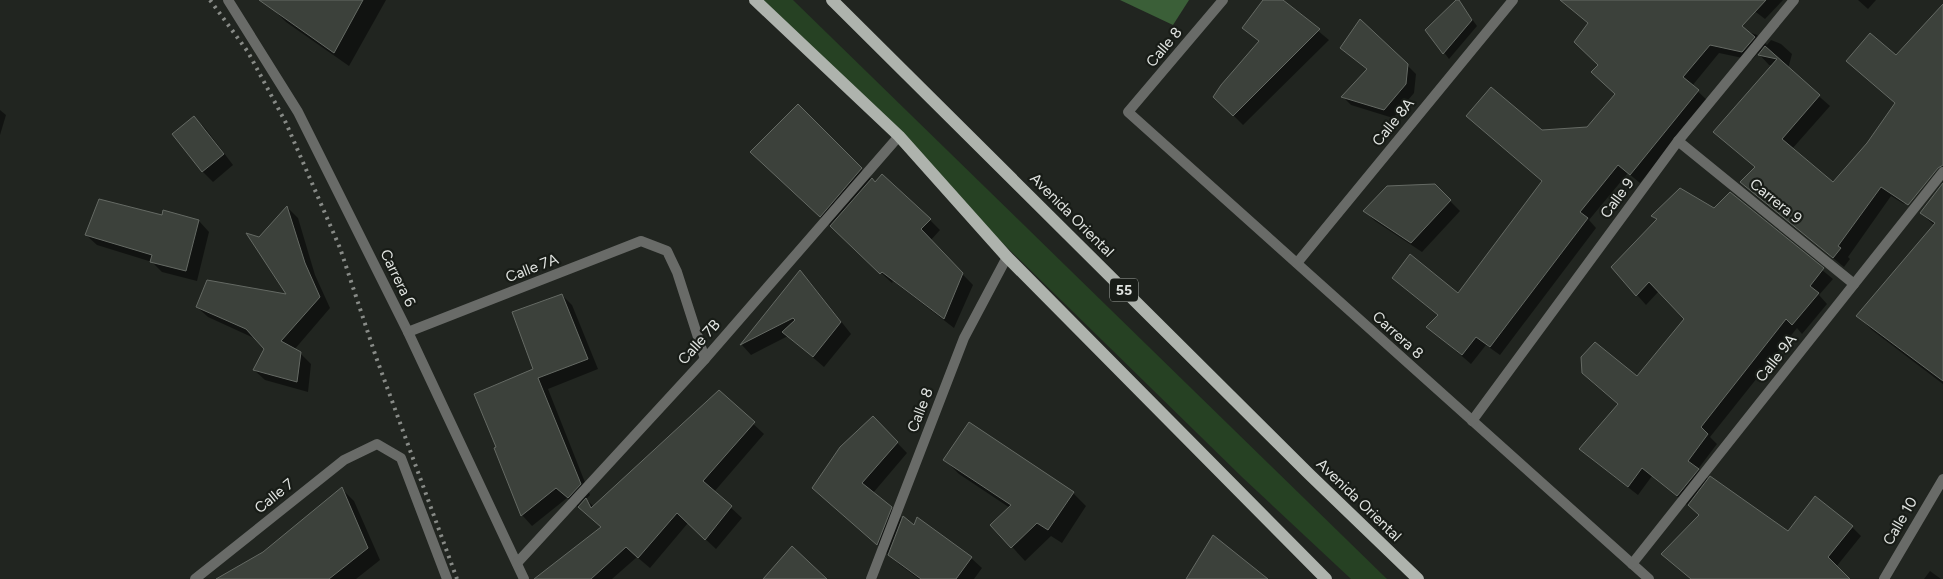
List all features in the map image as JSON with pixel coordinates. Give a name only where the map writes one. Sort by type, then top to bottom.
[{"type":"main road","points":[[755,0],[899,136],[1007,257],[1326,579]]},
{"type":"main road","name":"Avenida Oriental","points":[[832,0],[1308,474],[1418,579]]},
{"type":"street","name":"Carrera 6","points":[[228,0],[298,112],[408,332],[524,579]]},
{"type":"street","name":"Calle 8","points":[[1128,112],[1223,0]]},
{"type":"street","name":"Calle 8A","points":[[1296,263],[1513,0]]},
{"type":"street","name":"Calle 9","points":[[1472,421],[1678,141],[1794,0]]},
{"type":"street","name":"Carrera 8","points":[[1128,112],[1649,579]]},
{"type":"street","name":"Calle 7B","points":[[517,563],[705,359],[899,136]]},
{"type":"street","name":"Carrera 9","points":[[1678,141],[1854,284]]},
{"type":"street","name":"Calle 9A","points":[[1632,564],[1943,172]]},
{"type":"street","name":"Calle 7A","points":[[408,332],[641,242],[667,251],[677,272],[705,359]]},
{"type":"street","name":"Calle 8","points":[[871,579],[964,338],[1007,257]]},
{"type":"street","name":"Calle 7","points":[[195,579],[344,460],[377,444],[401,458],[447,579]]},
{"type":"street","name":"Calle 10","points":[[1884,579],[1942,483]]},
{"type":"green space","points":[[754,0],[793,0],[1387,579],[1351,579],[1243,478]]},
{"type":"green space","points":[[1120,0],[1189,0],[1173,25]]},
{"type":"building","points":[[259,0],[363,0],[334,53]]},
{"type":"building","points":[[1263,0],[1283,0],[1320,29],[1233,116],[1213,97],[1259,41],[1242,28]]},
{"type":"building","points":[[1456,0],[1459,0],[1472,20],[1443,54],[1425,30]]},
{"type":"building","points":[[1560,0],[1766,0],[1742,26],[1755,37],[1742,52],[1710,45],[1683,77],[1699,90],[1630,175],[1618,165],[1580,212],[1588,218],[1490,347],[1476,337],[1462,355],[1426,327],[1438,315],[1392,278],[1410,254],[1458,293],[1542,181],[1466,116],[1491,87],[1542,130],[1587,127],[1615,94],[1591,72],[1598,65],[1574,42],[1588,23]]},
{"type":"building","points":[[1943,4],[1943,165],[1938,168],[1908,205],[1881,187],[1838,246],[1841,248],[1833,258],[1740,182],[1755,167],[1713,132],[1777,59],[1758,55],[1765,46],[1820,95],[1782,139],[1833,182],[1867,143],[1895,103],[1846,61],[1870,33],[1896,55]]},
{"type":"building","points":[[1360,19],[1408,64],[1406,84],[1384,110],[1341,97],[1367,69],[1340,48]]},
{"type":"building","points":[[798,104],[862,168],[820,217],[750,152]]},
{"type":"building","points":[[194,116],[224,154],[202,172],[172,134]]},
{"type":"building","points":[[882,174],[931,219],[921,229],[963,273],[944,319],[882,272],[880,274],[830,226],[872,178],[875,182]]},
{"type":"building","points":[[1943,183],[1943,381],[1856,316],[1935,223],[1920,213]]},
{"type":"building","points":[[1435,184],[1451,200],[1411,243],[1363,211],[1387,186]]},
{"type":"building","points":[[1680,188],[1714,208],[1730,192],[1824,268],[1810,286],[1819,293],[1792,325],[1786,319],[1701,427],[1708,434],[1688,461],[1699,469],[1677,496],[1642,468],[1628,487],[1579,449],[1618,404],[1582,373],[1581,357],[1595,342],[1637,376],[1684,319],[1649,282],[1636,296],[1611,267],[1657,219],[1651,216]]},
{"type":"building","points":[[99,199],[162,215],[163,210],[199,220],[186,271],[150,262],[152,255],[85,235]]},
{"type":"building","points":[[287,206],[305,263],[320,297],[281,341],[301,352],[297,382],[253,370],[264,349],[246,329],[196,307],[207,280],[286,294],[246,233],[259,237]]},
{"type":"building","points":[[800,270],[841,322],[813,357],[782,332],[795,320],[793,318],[740,345]]},
{"type":"building","points":[[562,294],[588,359],[538,378],[581,484],[568,498],[556,488],[521,516],[474,394],[533,369],[512,312]]},
{"type":"building","points":[[719,390],[755,422],[703,481],[732,506],[705,540],[677,513],[638,558],[626,547],[591,579],[534,579],[601,527],[578,507],[586,498],[591,508]]},
{"type":"building","points":[[873,416],[898,442],[862,483],[892,507],[877,545],[812,488],[840,447]]},
{"type":"building","points":[[969,422],[1074,492],[1048,530],[1037,523],[1011,548],[990,525],[1011,505],[943,460]]},
{"type":"building","points":[[1710,476],[1788,531],[1815,496],[1853,526],[1828,557],[1850,579],[1691,579],[1661,554],[1699,515],[1688,505]]},
{"type":"building","points":[[342,487],[368,548],[329,579],[216,579],[263,552]]},
{"type":"building","points":[[903,516],[914,525],[917,517],[972,557],[956,579],[921,579],[888,555]]},
{"type":"building","points":[[1213,535],[1268,579],[1186,579]]},
{"type":"building","points":[[792,546],[827,579],[763,579]]},
{"type":"railway","points":[[210,0],[248,52],[286,123],[340,248],[376,357],[457,579]]}]
